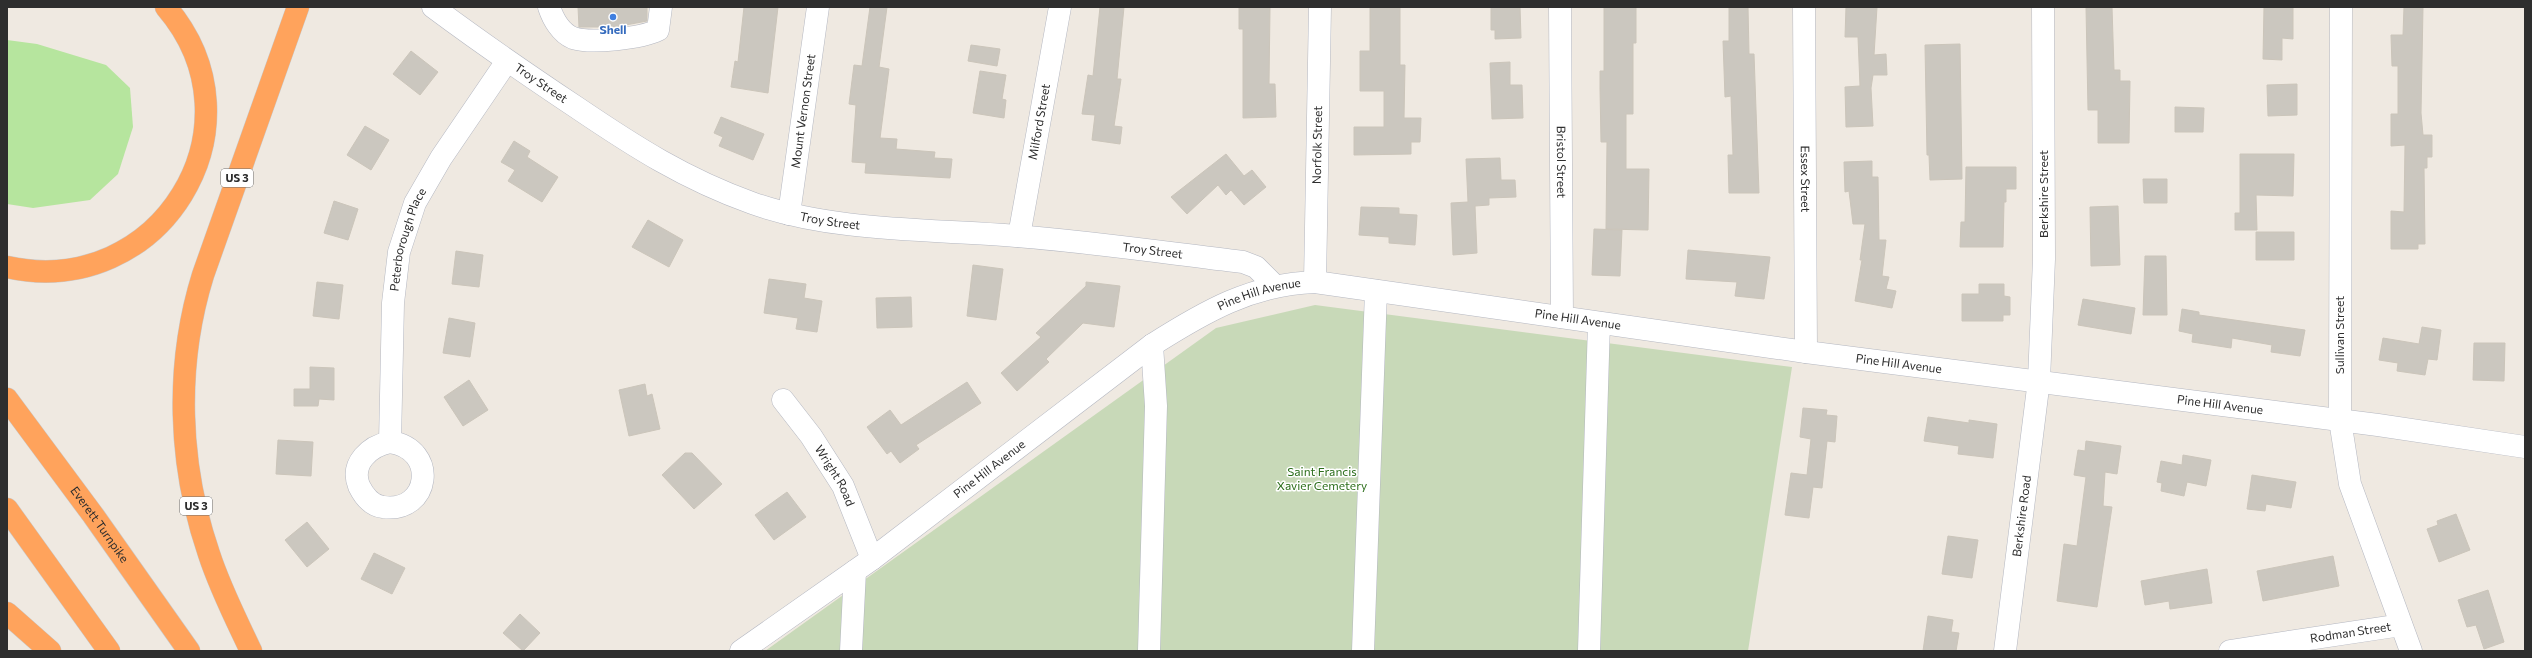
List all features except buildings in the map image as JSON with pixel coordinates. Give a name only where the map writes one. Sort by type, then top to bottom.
[{"type":"highway","points":[[7,267],[31,272],[54,272],[80,270],[107,261],[144,238],[165,218],[181,198],[200,151],[204,126],[204,100],[201,76],[194,52],[181,27],[166,7]]},
{"type":"highway","name":"US 3","points":[[251,651],[215,570],[196,507],[185,432],[186,352],[192,314],[203,274],[298,7]]},
{"type":"highway","name":"Everett Turnpike","points":[[7,399],[94,515],[189,651]]},
{"type":"highway","points":[[7,509],[109,651]]},
{"type":"highway","points":[[7,613],[50,651]]},
{"type":"street","name":"Troy Street","points":[[433,7],[508,61],[642,151],[676,171],[753,203],[789,214],[855,224],[1019,236],[1242,262],[1256,267],[1275,286]]},
{"type":"street","points":[[549,7],[554,20],[562,30],[573,38],[588,39],[633,38],[648,35],[658,30],[661,7]]},
{"type":"street","name":"Mount Vernon Street","points":[[789,214],[818,7]]},
{"type":"street","name":"Milford Street","points":[[1019,236],[1060,7]]},
{"type":"street","name":"Norfolk Street","points":[[1315,282],[1320,7]]},
{"type":"street","name":"Bristol Street","points":[[1560,7],[1562,317]]},
{"type":"street","name":"Essex Street","points":[[1804,7],[1806,352]]},
{"type":"street","name":"Berkshire Street","points":[[2039,380],[2044,259],[2043,7]]},
{"type":"street","name":"Sullivan Street","points":[[2341,7],[2340,420],[2350,484],[2411,651]]},
{"type":"street","name":"Peterborough Place","points":[[390,442],[393,303],[399,252],[415,203],[442,158],[508,61]]},
{"type":"street","name":"Pine Hill Avenue","points":[[741,651],[863,565],[1152,345],[1198,316],[1235,299],[1275,286],[1315,282],[1806,352],[2039,380],[2340,420],[2525,447]]},
{"type":"street","points":[[1363,651],[1376,291]]},
{"type":"street","points":[[1589,651],[1599,323]]},
{"type":"street","points":[[1149,651],[1156,406],[1152,345]]},
{"type":"street","name":"Berkshire Road","points":[[2010,650],[2039,380]]},
{"type":"street","name":"Wright Road","points":[[783,400],[811,436],[843,486],[863,565]]},
{"type":"street","points":[[851,651],[863,565]]},
{"type":"street","name":"Rodman Street","points":[[2242,650],[2401,625]]},
{"type":"green space","points":[[7,40],[37,44],[106,65],[130,88],[133,127],[118,174],[90,200],[33,208],[7,204]]},
{"type":"green space","name":"Saint Francis Xavier Cemetery","points":[[1315,305],[1792,367],[1748,651],[765,651],[1216,328]]},
{"type":"place","name":"Shell","points":[[613,17]]}]
